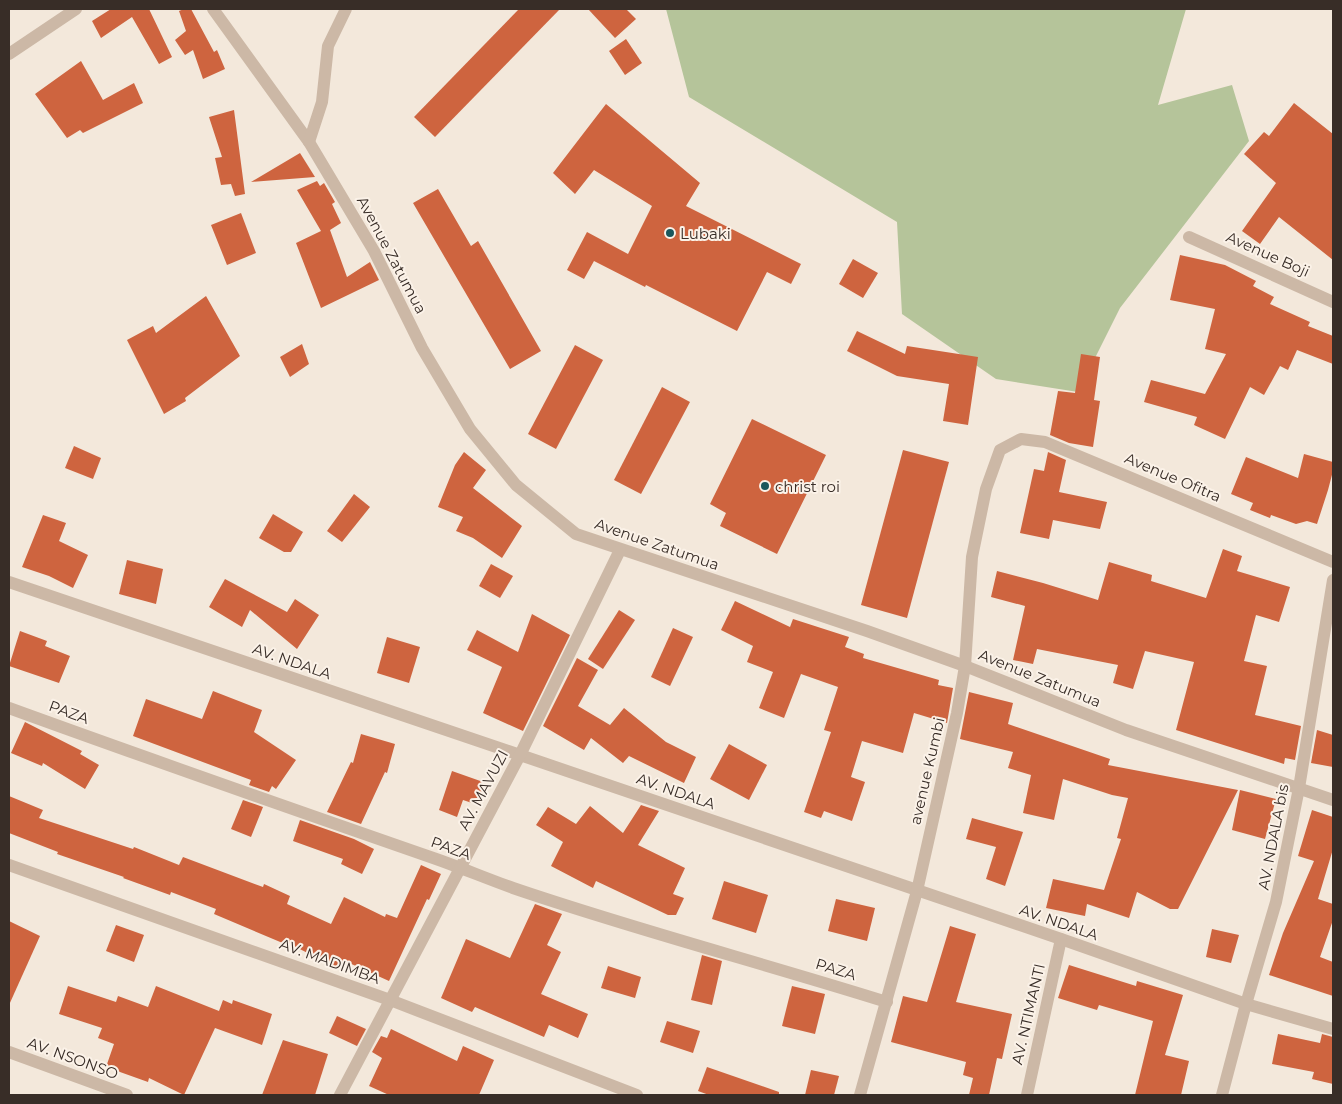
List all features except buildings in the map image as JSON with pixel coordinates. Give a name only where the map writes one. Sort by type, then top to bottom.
[{"type":"street","points":[[9,54],[76,9]]},
{"type":"street","name":"Avenue Zatumua","points":[[213,9],[309,142],[374,251],[422,348],[470,429],[516,485],[576,534],[867,631],[965,666],[1126,730],[1333,800]]},
{"type":"street","points":[[309,142],[322,102],[328,46],[346,9]]},
{"type":"street","name":"Avenue Boji","points":[[1189,237],[1333,302]]},
{"type":"street","name":"Avenue Ofitra","points":[[1000,450],[1020,439],[1045,442],[1333,562]]},
{"type":"street","name":"avenue Kumbi","points":[[860,1095],[917,891],[957,713],[965,666],[972,557],[986,489],[1000,450]]},
{"type":"street","name":"AV. MAVUZI","points":[[340,1095],[520,755],[620,550]]},
{"type":"street","name":"AV. NDALA bis","points":[[1222,1095],[1276,902],[1299,788],[1333,580]]},
{"type":"street","name":"AV. NDALA","points":[[9,582],[1246,1004],[1333,1029]]},
{"type":"street","name":"PAZA","points":[[9,708],[511,888],[887,1002]]},
{"type":"street","name":"AV. MADIMBA","points":[[9,865],[390,1000],[637,1095]]},
{"type":"street","name":"AV. NTIMANTI","points":[[1027,1095],[1061,940]]},
{"type":"street","name":"AV. NSONSO","points":[[9,1052],[126,1095]]},
{"type":"green space","points":[[666,9],[1186,9],[1158,105],[1232,85],[1249,141],[1120,308],[1078,392],[996,379],[902,314],[897,222],[689,97]]},
{"type":"place","name":"Lubaki","points":[[670,233]]},
{"type":"place","name":"christ roi","points":[[765,486]]}]
